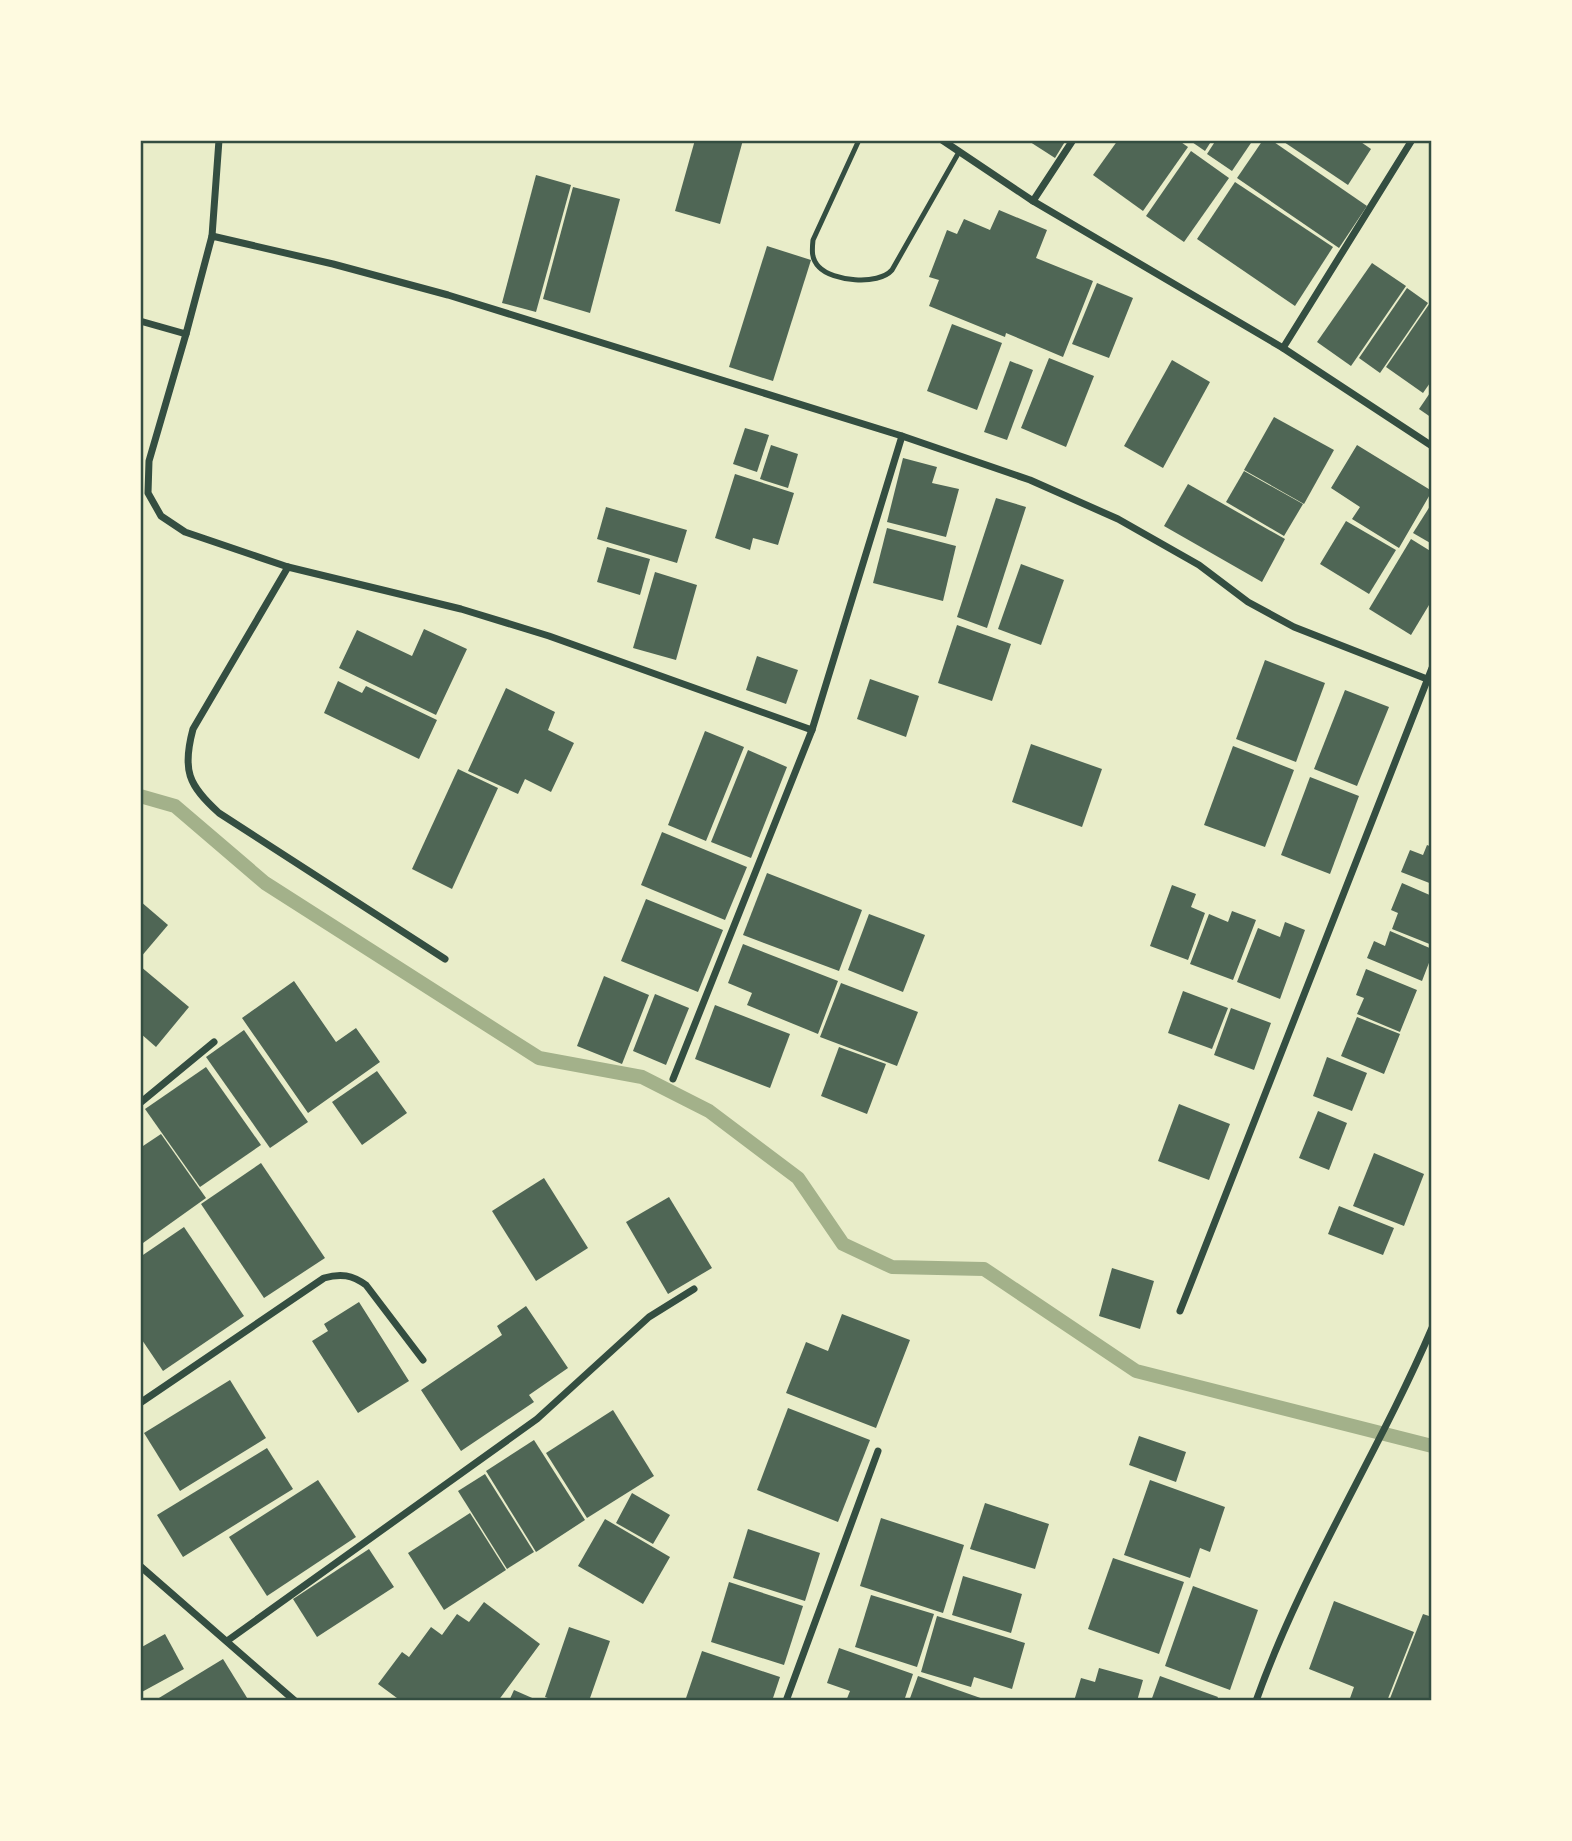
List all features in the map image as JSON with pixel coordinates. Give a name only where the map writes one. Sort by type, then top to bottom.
[{"type":"street","points":[[219,140],[212,236],[149,461],[148,493],[161,516],[185,532],[288,567],[461,609],[549,636],[811,730]]},
{"type":"street","points":[[942,140],[1033,201],[1283,348],[1432,446]]},
{"type":"street","points":[[1033,201],[1073,140]]},
{"type":"street","points":[[1283,348],[1412,140]]},
{"type":"street","points":[[212,236],[333,264],[448,295],[902,436],[1030,481],[1118,519],[1199,565],[1248,603],[1294,627],[1427,679]]},
{"type":"street","points":[[140,321],[186,334]]},
{"type":"street","points":[[673,1079],[811,730],[902,436]]},
{"type":"street","points":[[288,567],[193,729],[187,750],[189,773],[198,794],[219,813],[444,958]]},
{"type":"street","points":[[1180,1311],[1432,668]]},
{"type":"street","points":[[140,1103],[214,1042]]},
{"type":"street","points":[[140,1403],[324,1278],[338,1273],[358,1279],[366,1285],[423,1360]]},
{"type":"street","points":[[227,1641],[537,1419],[649,1317],[694,1289]]},
{"type":"street","points":[[1256,1701],[1271,1660],[1345,1503],[1411,1377],[1432,1328]]},
{"type":"street","points":[[786,1701],[878,1451]]},
{"type":"street","points":[[140,1566],[295,1701]]},
{"type":"lane","points":[[859,140],[813,240],[812,253],[817,265],[826,272],[865,281],[886,276],[892,270],[959,152]]},
{"type":"building","points":[[695,140],[743,140],[720,224],[675,211]]},
{"type":"building","points":[[1027,140],[1066,140],[1055,158]]},
{"type":"building","points":[[1118,140],[1178,140],[1188,147],[1143,211],[1093,175]]},
{"type":"building","points":[[1189,140],[1212,140],[1205,151]]},
{"type":"building","points":[[1216,140],[1253,140],[1232,171],[1207,154]]},
{"type":"building","points":[[1263,140],[1271,140],[1367,206],[1339,248],[1237,178]]},
{"type":"building","points":[[1281,140],[1358,140],[1371,149],[1348,185]]},
{"type":"building","points":[[1191,151],[1229,178],[1184,242],[1146,216]]},
{"type":"building","points":[[536,175],[571,185],[536,312],[502,303]]},
{"type":"building","points":[[1235,182],[1333,247],[1295,306],[1197,239]]},
{"type":"building","points":[[573,187],[620,199],[590,313],[543,299]]},
{"type":"building","points":[[999,210],[1047,230],[1036,258],[1093,281],[1063,357],[1006,333],[1005,337],[929,306],[939,280],[929,277],[947,230],[957,234],[964,219],[990,230]]},
{"type":"building","points":[[767,246],[811,260],[773,381],[729,367]]},
{"type":"building","points":[[1372,263],[1406,286],[1351,366],[1317,342]]},
{"type":"building","points":[[1097,283],[1133,298],[1109,358],[1072,344]]},
{"type":"building","points":[[1407,288],[1428,303],[1380,373],[1359,358]]},
{"type":"building","points":[[1432,300],[1432,380],[1423,393],[1386,367]]},
{"type":"building","points":[[952,324],[1002,343],[977,410],[927,391]]},
{"type":"building","points":[[1049,358],[1094,376],[1066,447],[1021,428]]},
{"type":"building","points":[[1172,360],[1210,382],[1163,468],[1124,446]]},
{"type":"building","points":[[1010,361],[1033,370],[1007,440],[984,432]]},
{"type":"building","points":[[1432,390],[1432,418],[1419,409]]},
{"type":"building","points":[[1274,417],[1334,450],[1304,504],[1244,470]]},
{"type":"building","points":[[745,428],[769,435],[757,472],[733,464]]},
{"type":"building","points":[[771,445],[798,454],[788,488],[760,479]]},
{"type":"building","points":[[1357,445],[1432,491],[1399,548],[1352,519],[1360,507],[1331,488]]},
{"type":"building","points":[[903,458],[937,467],[932,483],[959,489],[946,537],[887,522]]},
{"type":"building","points":[[1244,471],[1303,504],[1284,536],[1226,502]]},
{"type":"building","points":[[735,474],[794,493],[778,545],[753,538],[750,550],[715,538]]},
{"type":"building","points":[[1188,484],[1285,539],[1262,582],[1164,526]]},
{"type":"building","points":[[996,498],[1026,507],[987,628],[957,617]]},
{"type":"building","points":[[1432,503],[1432,544],[1413,533]]},
{"type":"building","points":[[606,507],[687,530],[677,563],[597,539]]},
{"type":"building","points":[[1346,521],[1396,550],[1369,594],[1320,564]]},
{"type":"building","points":[[887,528],[956,546],[943,601],[873,583]]},
{"type":"building","points":[[1411,539],[1432,552],[1432,600],[1411,635],[1369,609]]},
{"type":"building","points":[[607,547],[650,559],[640,595],[597,582]]},
{"type":"building","points":[[1021,564],[1064,580],[1041,645],[998,629]]},
{"type":"building","points":[[655,572],[697,585],[676,660],[633,648]]},
{"type":"building","points":[[957,625],[1011,644],[992,701],[938,683]]},
{"type":"building","points":[[424,629],[467,649],[436,715],[339,668],[357,630],[412,656]]},
{"type":"building","points":[[757,656],[798,670],[786,704],[746,690]]},
{"type":"building","points":[[1265,660],[1325,683],[1296,762],[1236,739]]},
{"type":"building","points":[[870,679],[919,696],[906,737],[857,719]]},
{"type":"building","points":[[338,681],[362,693],[366,686],[437,720],[419,759],[324,713]]},
{"type":"building","points":[[506,688],[555,712],[548,730],[574,743],[551,792],[525,779],[518,794],[468,771]]},
{"type":"building","points":[[1345,690],[1389,707],[1357,786],[1314,769]]},
{"type":"building","points":[[705,731],[744,747],[706,841],[668,825]]},
{"type":"building","points":[[1031,744],[1102,769],[1082,827],[1012,802]]},
{"type":"building","points":[[1233,746],[1294,770],[1265,847],[1204,825]]},
{"type":"building","points":[[748,750],[787,767],[751,858],[711,842]]},
{"type":"building","points":[[458,769],[498,788],[452,889],[412,869]]},
{"type":"building","points":[[1310,777],[1359,796],[1330,874],[1281,855]]},
{"type":"building","points":[[662,832],[747,867],[725,920],[641,885]]},
{"type":"building","points":[[1427,845],[1432,847],[1432,884],[1401,872],[1410,850],[1423,855]]},
{"type":"building","points":[[767,873],[862,910],[839,971],[743,935]]},
{"type":"building","points":[[1402,883],[1432,896],[1432,945],[1392,929],[1398,913],[1391,910]]},
{"type":"building","points":[[1172,885],[1196,894],[1191,907],[1205,913],[1188,960],[1150,946]]},
{"type":"building","points":[[646,899],[723,930],[698,992],[621,961]]},
{"type":"building","points":[[140,901],[168,925],[140,958]]},
{"type":"building","points":[[1232,911],[1256,920],[1233,980],[1190,964],[1209,914],[1228,922]]},
{"type":"building","points":[[869,914],[925,935],[903,992],[848,970]]},
{"type":"building","points":[[1285,922],[1305,930],[1280,999],[1237,982],[1258,928],[1280,937]]},
{"type":"building","points":[[1390,931],[1432,949],[1422,981],[1367,958],[1374,941],[1385,946]]},
{"type":"building","points":[[743,944],[838,981],[818,1034],[747,1005],[752,993],[728,983]]},
{"type":"building","points":[[140,966],[189,1007],[156,1047],[140,1033]]},
{"type":"building","points":[[1366,969],[1417,990],[1400,1032],[1357,1014],[1364,998],[1356,995]]},
{"type":"building","points":[[604,976],[649,995],[622,1064],[577,1046]]},
{"type":"building","points":[[294,981],[336,1042],[356,1028],[380,1062],[308,1113],[242,1018]]},
{"type":"building","points":[[841,983],[918,1012],[897,1066],[820,1037]]},
{"type":"building","points":[[1183,991],[1228,1008],[1212,1049],[1168,1033]]},
{"type":"building","points":[[655,994],[689,1008],[666,1065],[633,1051]]},
{"type":"building","points":[[715,1005],[790,1034],[770,1088],[695,1059]]},
{"type":"building","points":[[1231,1008],[1271,1023],[1254,1070],[1214,1055]]},
{"type":"building","points":[[1357,1017],[1400,1034],[1384,1074],[1341,1056]]},
{"type":"building","points":[[244,1030],[308,1122],[270,1148],[206,1057]]},
{"type":"building","points":[[839,1047],[886,1064],[867,1114],[821,1096]]},
{"type":"building","points":[[1327,1057],[1367,1073],[1352,1111],[1313,1096]]},
{"type":"building","points":[[206,1067],[261,1145],[200,1187],[145,1109]]},
{"type":"building","points":[[377,1071],[407,1113],[362,1145],[332,1102]]},
{"type":"building","points":[[1179,1104],[1230,1124],[1209,1180],[1158,1161]]},
{"type":"building","points":[[1318,1111],[1347,1123],[1329,1170],[1299,1158]]},
{"type":"building","points":[[161,1134],[206,1198],[143,1243],[140,1238],[140,1148]]},
{"type":"building","points":[[1374,1153],[1424,1174],[1404,1226],[1353,1206]]},
{"type":"building","points":[[261,1163],[325,1258],[264,1298],[201,1204]]},
{"type":"building","points":[[544,1178],[588,1248],[536,1281],[492,1211]]},
{"type":"building","points":[[669,1197],[712,1268],[668,1294],[626,1222]]},
{"type":"building","points":[[1339,1206],[1394,1228],[1383,1255],[1328,1234]]},
{"type":"building","points":[[184,1227],[244,1316],[163,1371],[140,1337],[140,1257]]},
{"type":"building","points":[[1112,1268],[1154,1281],[1140,1329],[1099,1316]]},
{"type":"building","points":[[359,1302],[409,1381],[358,1413],[312,1341],[328,1331],[324,1324]]},
{"type":"building","points":[[526,1306],[568,1368],[529,1395],[534,1402],[461,1451],[421,1390],[502,1335],[497,1326]]},
{"type":"building","points":[[842,1314],[910,1340],[876,1428],[786,1393],[806,1342],[828,1351]]},
{"type":"building","points":[[230,1380],[266,1438],[180,1491],[144,1433]]},
{"type":"building","points":[[788,1408],[870,1440],[838,1522],[757,1490]]},
{"type":"building","points":[[613,1410],[654,1476],[587,1518],[546,1453]]},
{"type":"building","points":[[1139,1436],[1186,1452],[1176,1482],[1129,1465]]},
{"type":"building","points":[[534,1440],[585,1520],[536,1552],[486,1471]]},
{"type":"building","points":[[267,1448],[293,1489],[183,1557],[157,1515]]},
{"type":"building","points":[[485,1474],[534,1552],[507,1569],[458,1491]]},
{"type":"building","points":[[318,1480],[356,1537],[267,1596],[229,1537]]},
{"type":"building","points":[[1150,1480],[1225,1507],[1210,1552],[1200,1548],[1190,1578],[1124,1555]]},
{"type":"building","points":[[632,1493],[670,1515],[653,1544],[616,1523]]},
{"type":"building","points":[[985,1503],[1049,1524],[1035,1569],[970,1549]]},
{"type":"building","points":[[470,1513],[506,1570],[444,1610],[408,1553]]},
{"type":"building","points":[[881,1518],[964,1545],[943,1613],[860,1586]]},
{"type":"building","points":[[605,1519],[670,1557],[643,1604],[578,1566]]},
{"type":"building","points":[[748,1529],[820,1553],[805,1601],[733,1578]]},
{"type":"building","points":[[369,1549],[394,1587],[317,1637],[293,1599]]},
{"type":"building","points":[[1113,1558],[1184,1582],[1159,1654],[1088,1629]]},
{"type":"building","points":[[963,1576],[1022,1594],[1011,1633],[952,1615]]},
{"type":"building","points":[[729,1582],[803,1606],[784,1665],[711,1642]]},
{"type":"building","points":[[1193,1586],[1258,1610],[1230,1690],[1165,1666]]},
{"type":"building","points":[[871,1595],[934,1614],[917,1667],[855,1647]]},
{"type":"building","points":[[1334,1601],[1414,1632],[1387,1701],[1349,1701],[1354,1687],[1309,1669]]},
{"type":"building","points":[[484,1602],[540,1644],[498,1701],[401,1701],[378,1684],[402,1652],[409,1657],[431,1627],[442,1635],[457,1614],[469,1622]]},
{"type":"building","points":[[1423,1614],[1432,1617],[1432,1701],[1389,1701]]},
{"type":"building","points":[[937,1616],[1025,1643],[1012,1689],[974,1677],[971,1687],[921,1672]]},
{"type":"building","points":[[569,1627],[610,1641],[589,1701],[556,1701],[545,1697]]},
{"type":"building","points":[[165,1634],[184,1669],[140,1693],[140,1648]]},
{"type":"building","points":[[839,1648],[913,1674],[904,1701],[846,1701],[850,1691],[827,1683]]},
{"type":"building","points":[[702,1651],[780,1677],[772,1701],[685,1701]]},
{"type":"building","points":[[223,1659],[249,1701],[154,1701]]},
{"type":"building","points":[[1099,1668],[1143,1680],[1137,1701],[1074,1701],[1081,1678],[1095,1682]]},
{"type":"building","points":[[918,1676],[989,1701],[909,1701]]},
{"type":"building","points":[[1160,1676],[1218,1697],[1216,1701],[1151,1701]]},
{"type":"building","points":[[514,1690],[539,1701],[509,1701]]},
{"type":"waterway","points":[[140,796],[175,806],[265,883],[539,1058],[642,1077],[709,1111],[798,1178],[843,1244],[892,1267],[984,1269],[1136,1371],[1432,1446]]}]
